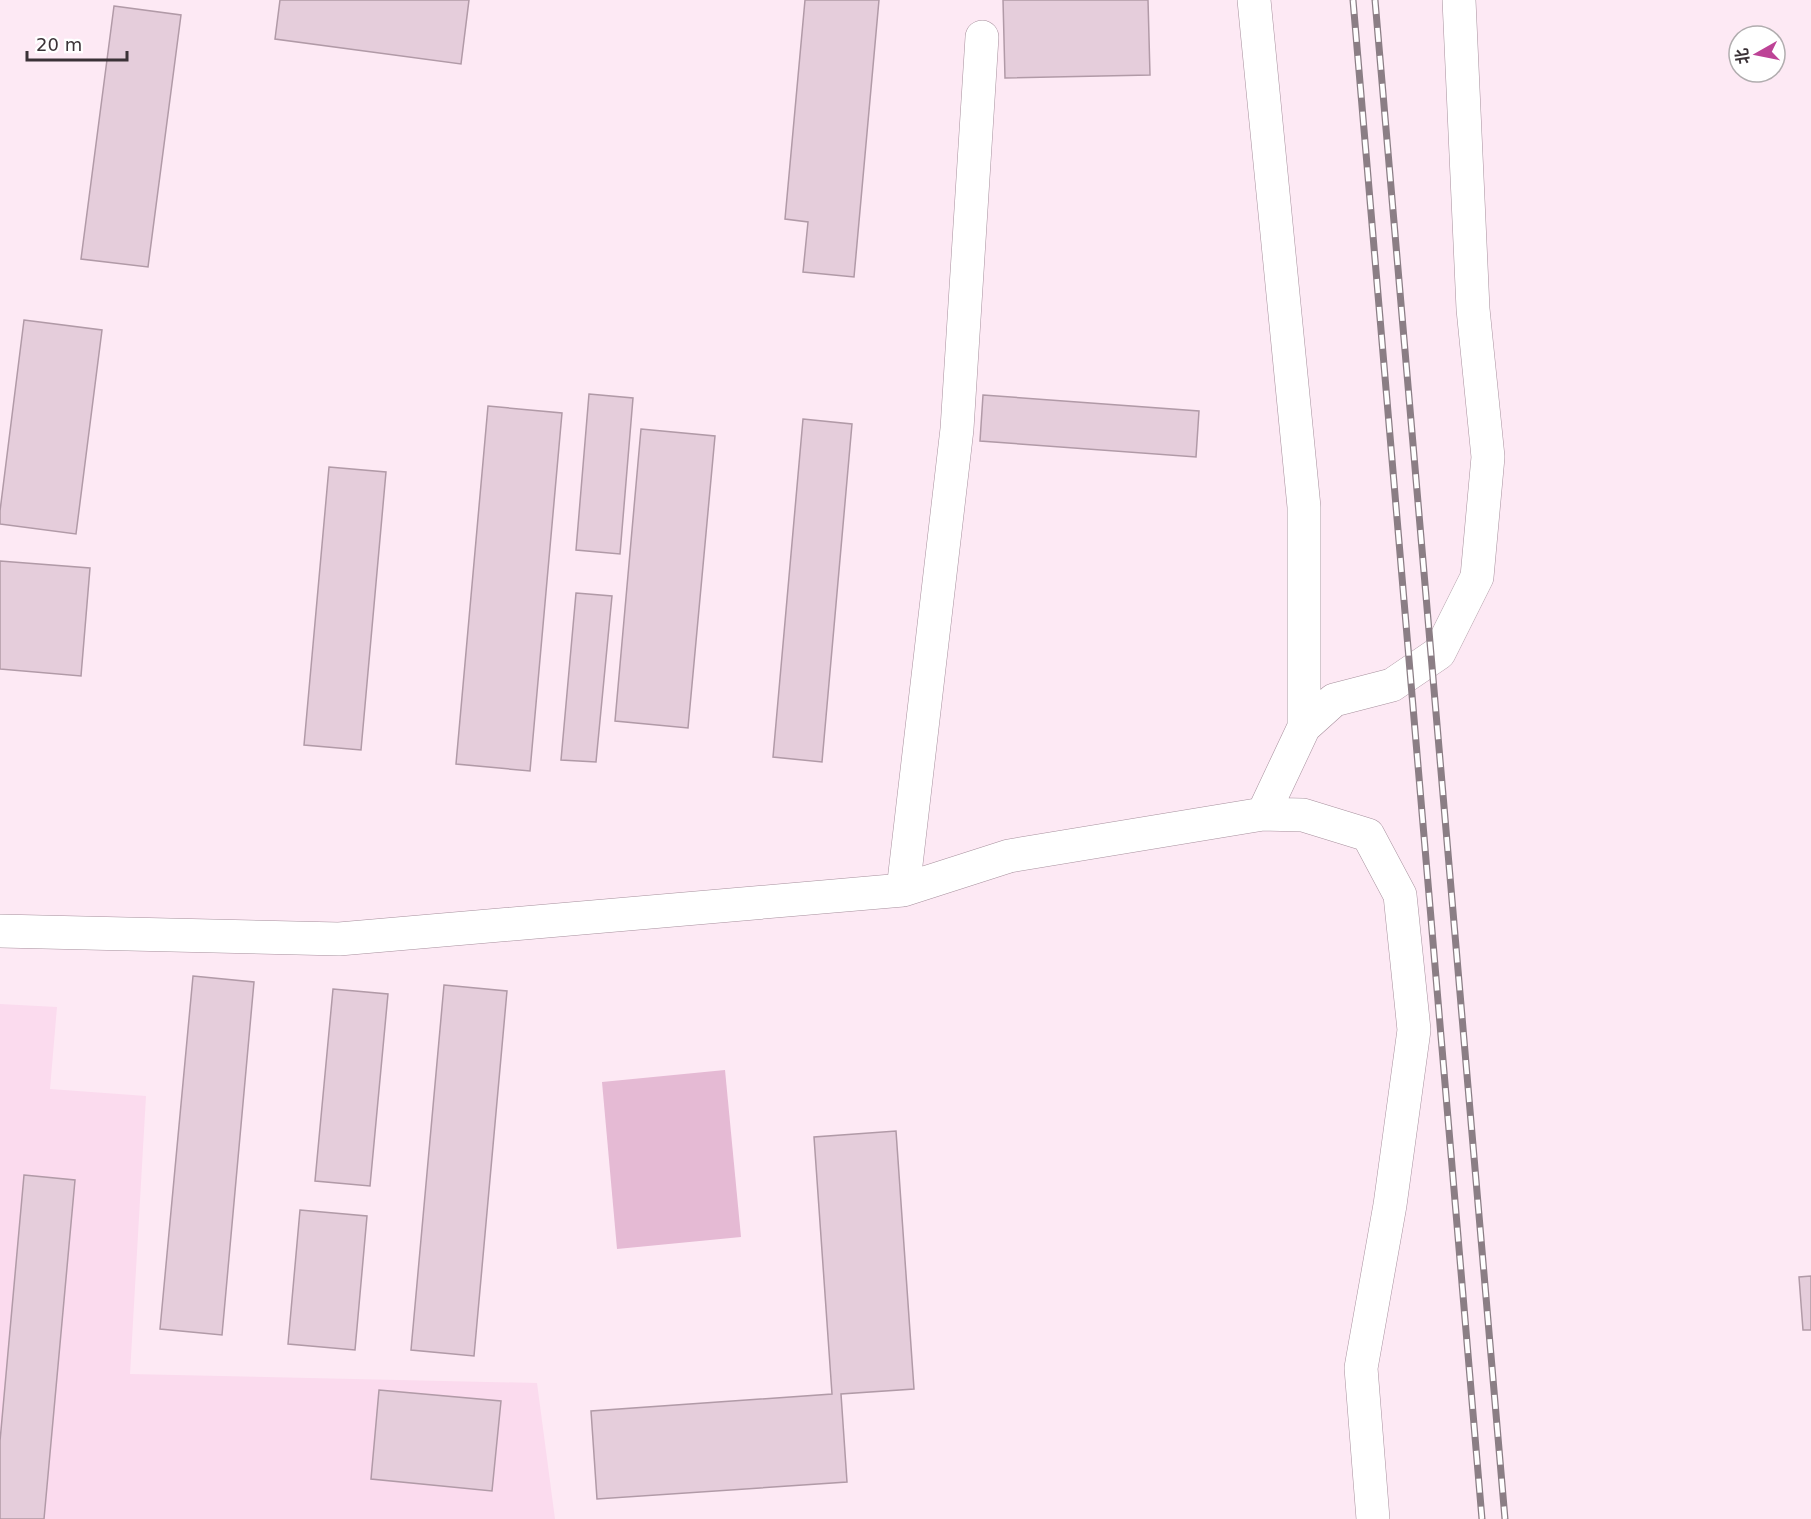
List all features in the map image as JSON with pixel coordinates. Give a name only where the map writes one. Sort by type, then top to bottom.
[{"type":"street","points":[[1254,0],[1304,507],[1304,727]]},
{"type":"street","points":[[1263,814],[1304,727],[1334,700],[1392,686],[1439,653],[1477,577],[1488,457],[1473,309],[1459,0]]},
{"type":"street","points":[[903,890],[957,429],[982,37]]},
{"type":"street","points":[[0,931],[339,939],[903,890],[1010,856],[1263,814],[1303,815],[1368,835],[1400,895],[1414,1030],[1390,1205],[1360,1368],[1373,1519]]},
{"type":"shaded area","points":[[0,1004],[57,1007],[50,1089],[146,1096],[130,1374],[537,1383],[555,1519],[0,1519]]},
{"type":"shaded area","points":[[725,1070],[741,1237],[617,1249],[602,1082]]},
{"type":"building","points":[[280,0],[469,0],[461,64],[275,39]]},
{"type":"building","points":[[805,0],[879,0],[854,277],[803,272],[808,222],[785,219]]},
{"type":"building","points":[[1003,0],[1148,0],[1150,75],[1005,78]]},
{"type":"building","points":[[114,6],[181,15],[148,267],[81,259]]},
{"type":"building","points":[[24,320],[102,330],[76,534],[0,524]]},
{"type":"building","points":[[589,394],[633,398],[620,554],[576,550]]},
{"type":"building","points":[[983,395],[1199,411],[1196,457],[980,441]]},
{"type":"building","points":[[488,406],[562,413],[530,771],[456,764]]},
{"type":"building","points":[[803,419],[852,424],[822,762],[773,757]]},
{"type":"building","points":[[641,429],[715,436],[688,728],[615,721]]},
{"type":"building","points":[[329,467],[386,472],[361,750],[304,745]]},
{"type":"building","points":[[0,561],[90,568],[81,676],[0,669]]},
{"type":"building","points":[[576,593],[612,596],[596,762],[561,760]]},
{"type":"building","points":[[193,976],[254,982],[222,1335],[160,1329]]},
{"type":"building","points":[[444,985],[507,991],[474,1356],[411,1350]]},
{"type":"building","points":[[333,989],[388,994],[370,1186],[315,1181]]},
{"type":"building","points":[[896,1131],[914,1389],[841,1394],[847,1482],[597,1499],[591,1411],[832,1394],[814,1137]]},
{"type":"building","points":[[24,1175],[75,1180],[44,1519],[0,1519],[0,1441]]},
{"type":"building","points":[[300,1210],[367,1216],[355,1350],[288,1344]]},
{"type":"building","points":[[1811,1276],[1811,1330],[1803,1330],[1799,1277]]},
{"type":"building","points":[[379,1390],[501,1401],[492,1491],[371,1479]]},
{"type":"railway","points":[[1353,0],[1482,1519]]},
{"type":"railway","points":[[1375,0],[1505,1519]]}]
